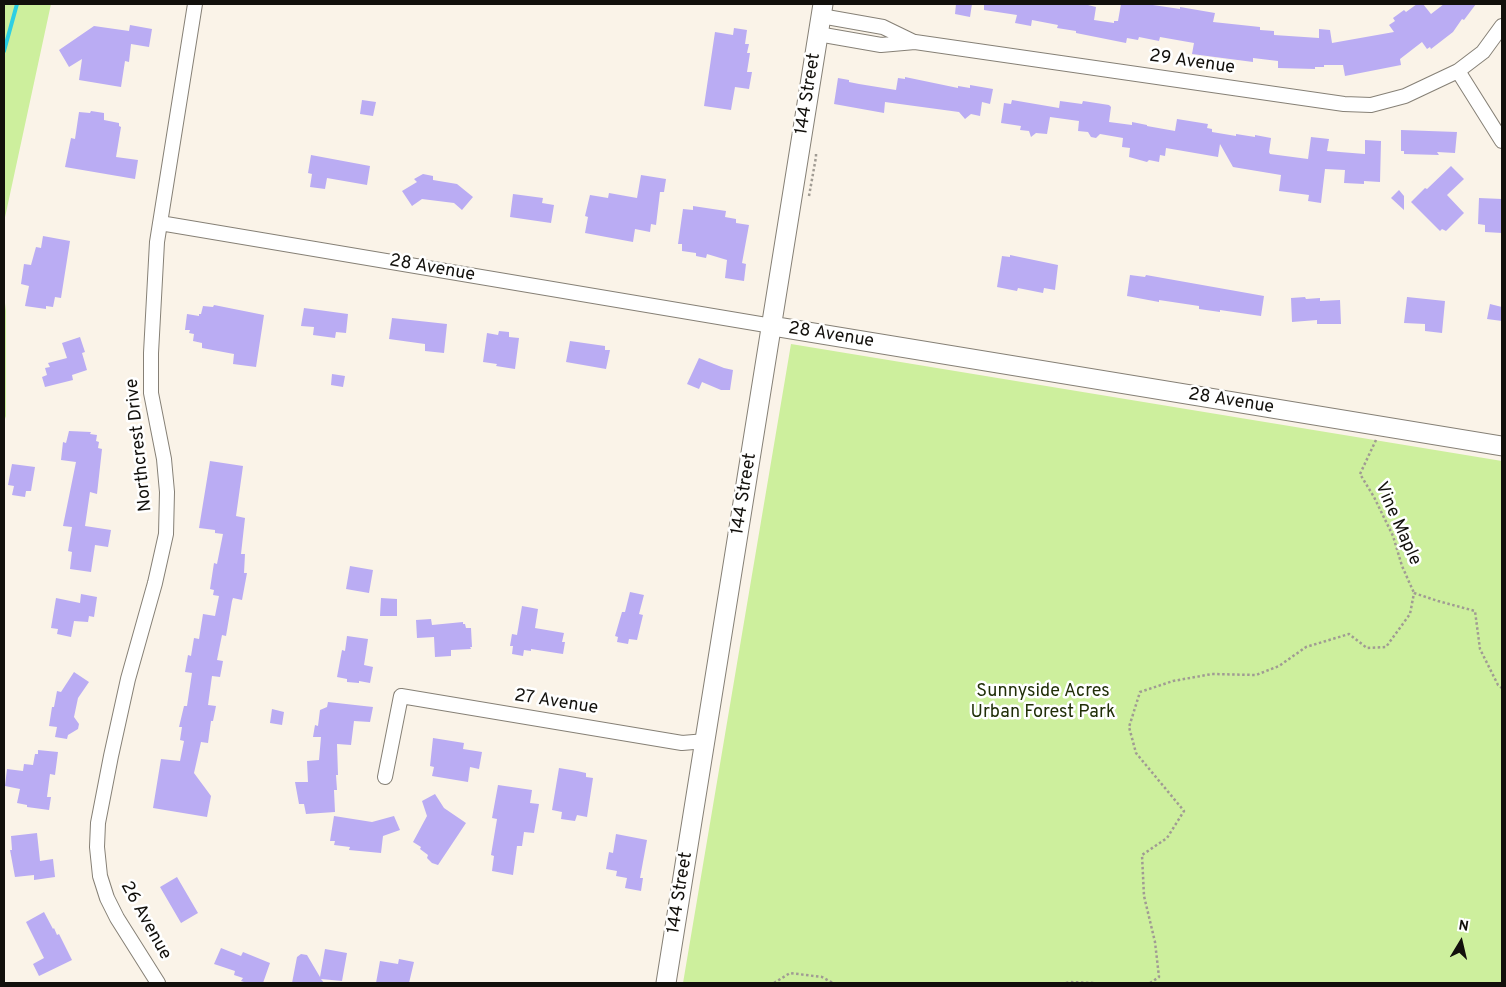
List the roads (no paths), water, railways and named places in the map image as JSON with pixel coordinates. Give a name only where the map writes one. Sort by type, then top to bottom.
[{"type":"street","name":"Northcrest Drive","points":[[100,876],[96,847],[98,823],[109,765],[128,679],[155,583],[166,534],[167,492],[164,459],[154,414],[150,372],[160,223],[195,4]]},
{"type":"street","name":"29 Avenue","points":[[821,18],[881,45],[915,42],[1344,104],[1371,105],[1405,96],[1458,72],[1483,52],[1502,26]]},
{"type":"street","name":"144 Street","points":[[666,983],[821,18]]},
{"type":"street","points":[[1458,72],[1502,141]]},
{"type":"street","name":"28 Avenue","points":[[160,223],[1502,446]]},
{"type":"street","name":"27 Avenue","points":[[385,777],[401,696],[682,743],[706,741]]},
{"type":"street","name":"26 Avenue","points":[[100,876],[107,898],[117,918],[158,983]]},
{"type":"waterway","points":[[4,51],[17,4]]},
{"type":"park label","name":"Sunnyside Acres Urban Forest Park","points":[[1043,702]]}]
